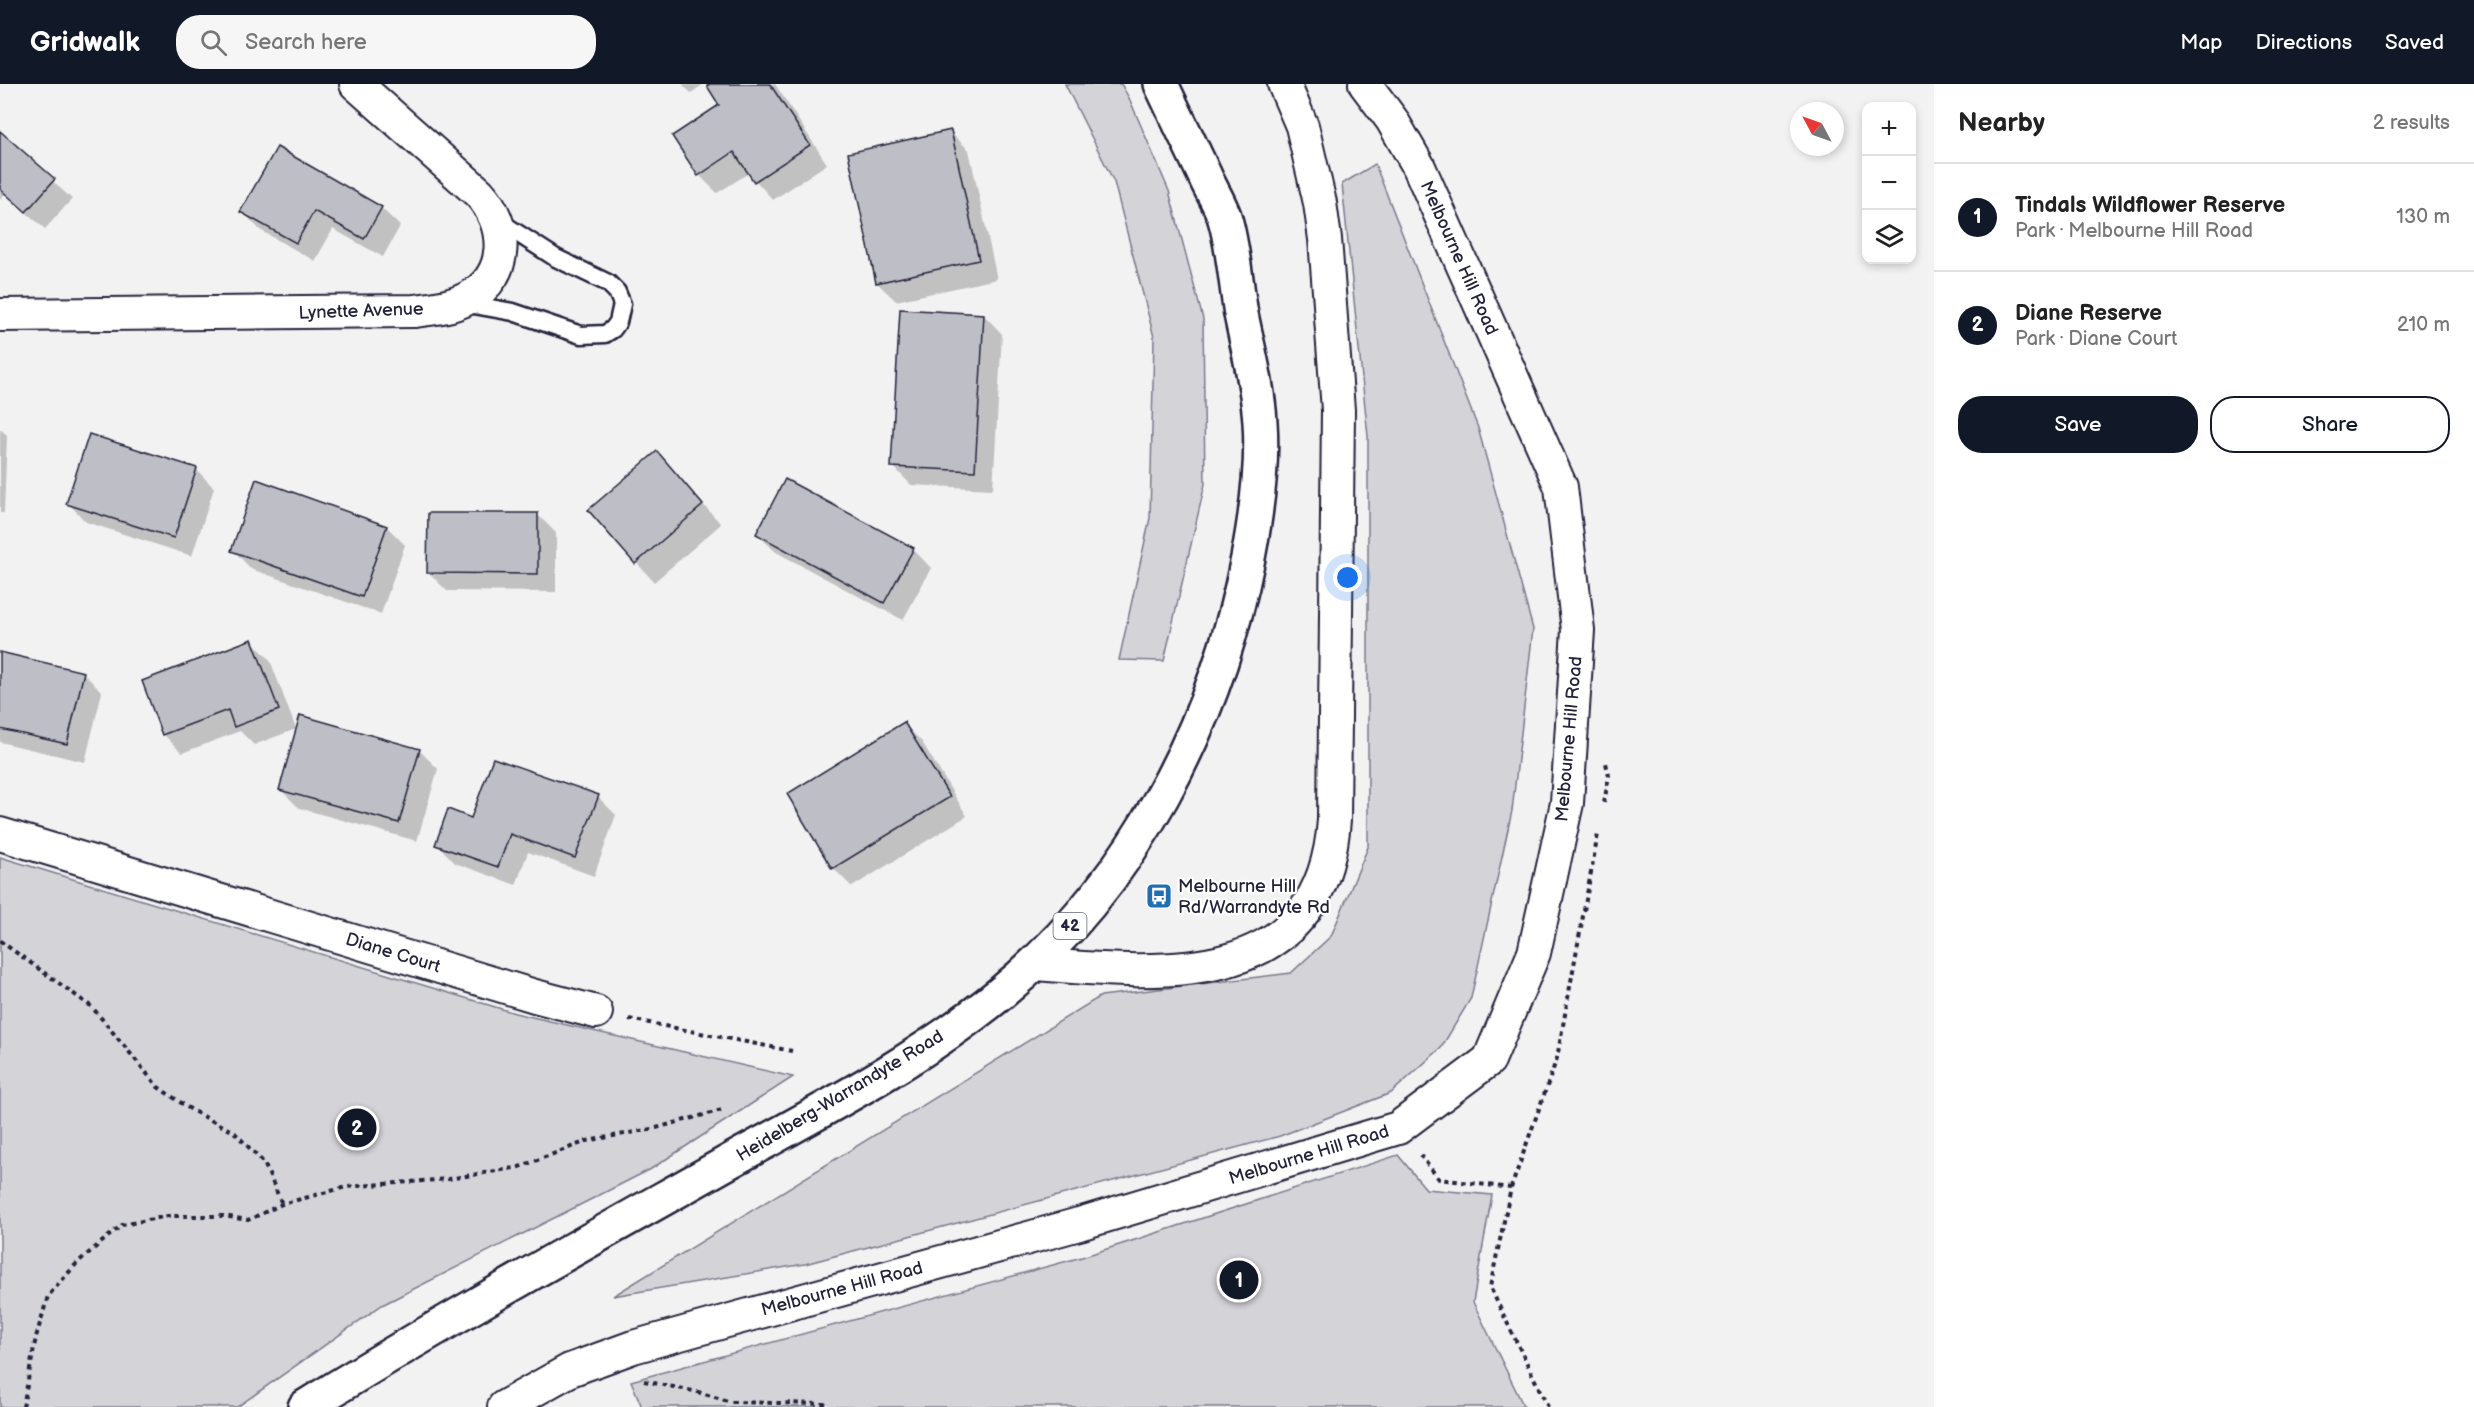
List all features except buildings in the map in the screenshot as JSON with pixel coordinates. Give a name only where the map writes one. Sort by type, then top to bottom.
[{"type":"main road","name":"Heidelberg-Warrandyte Road","points":[[305,1407],[435,1328],[894,1069],[975,1013],[1034,964],[1104,885],[1141,832],[1179,765],[1212,692],[1226,648],[1242,590],[1252,535],[1258,490],[1260,422],[1224,216],[1161,84]]},
{"type":"street","name":"Lynette Avenue","points":[[0,315],[414,311],[456,303],[478,291],[495,268],[501,241],[492,208],[479,193],[356,84]]},
{"type":"street","points":[[1034,964],[1131,971],[1167,970],[1192,967],[1246,953],[1270,943],[1293,926],[1308,908],[1325,875],[1333,843],[1334,820],[1338,410],[1325,239],[1320,203],[1302,126],[1284,84]]},
{"type":"street","name":"Melbourne Hill Road","points":[[504,1407],[570,1370],[607,1355],[1079,1224],[1398,1128],[1489,1060],[1534,953],[1568,803],[1578,630],[1561,487],[1419,167],[1392,120],[1365,84]]},
{"type":"street","name":"Diane Court","points":[[0,834],[535,996],[596,1012]]},
{"type":"lane","points":[[456,303],[513,312],[581,335],[605,334],[618,322],[622,304],[617,292],[608,283],[556,258],[497,220]]},
{"type":"path","points":[[1602,811],[1609,776],[1604,753]]},
{"type":"path","points":[[1548,1407],[1490,1287],[1511,1188],[1557,1058],[1600,823]]},
{"type":"path","points":[[0,940],[92,1007],[158,1087],[193,1111],[234,1132],[264,1163],[282,1204]]},
{"type":"path","points":[[596,1012],[792,1052]]},
{"type":"path","points":[[23,1407],[36,1337],[48,1296],[78,1262],[122,1226],[168,1216],[223,1216],[248,1220],[282,1204],[346,1187],[448,1179],[519,1167],[587,1141],[656,1128],[722,1110]]},
{"type":"path","points":[[1398,1128],[1439,1179],[1511,1188]]},
{"type":"path","points":[[607,1355],[636,1380],[687,1389],[731,1404],[824,1404],[830,1407]]},
{"type":"shaded area","points":[[1065,84],[1121,84],[1169,191],[1203,319],[1205,484],[1164,661],[1119,660],[1150,518],[1154,337],[1114,182]]},
{"type":"shaded area","points":[[1375,164],[1478,428],[1533,629],[1512,811],[1471,998],[1441,1048],[1391,1093],[1280,1136],[805,1264],[613,1296],[1101,996],[1291,973],[1331,936],[1368,847],[1368,436],[1342,184]]},
{"type":"shaded area","points":[[0,857],[515,1013],[793,1077],[651,1169],[382,1305],[237,1407],[0,1407]]},
{"type":"shaded area","points":[[1398,1155],[1426,1189],[1492,1195],[1473,1302],[1524,1407],[642,1407],[631,1381],[1082,1257]]},
{"type":"place","name":"Melbourne Hill Rd/Warrandyte Rd","points":[[1159,896]]},
{"type":"place","name":"Diane Reserve","points":[[357,1128]]},
{"type":"place","name":"Tindals Wildflower Reserve","points":[[1239,1280]]}]
